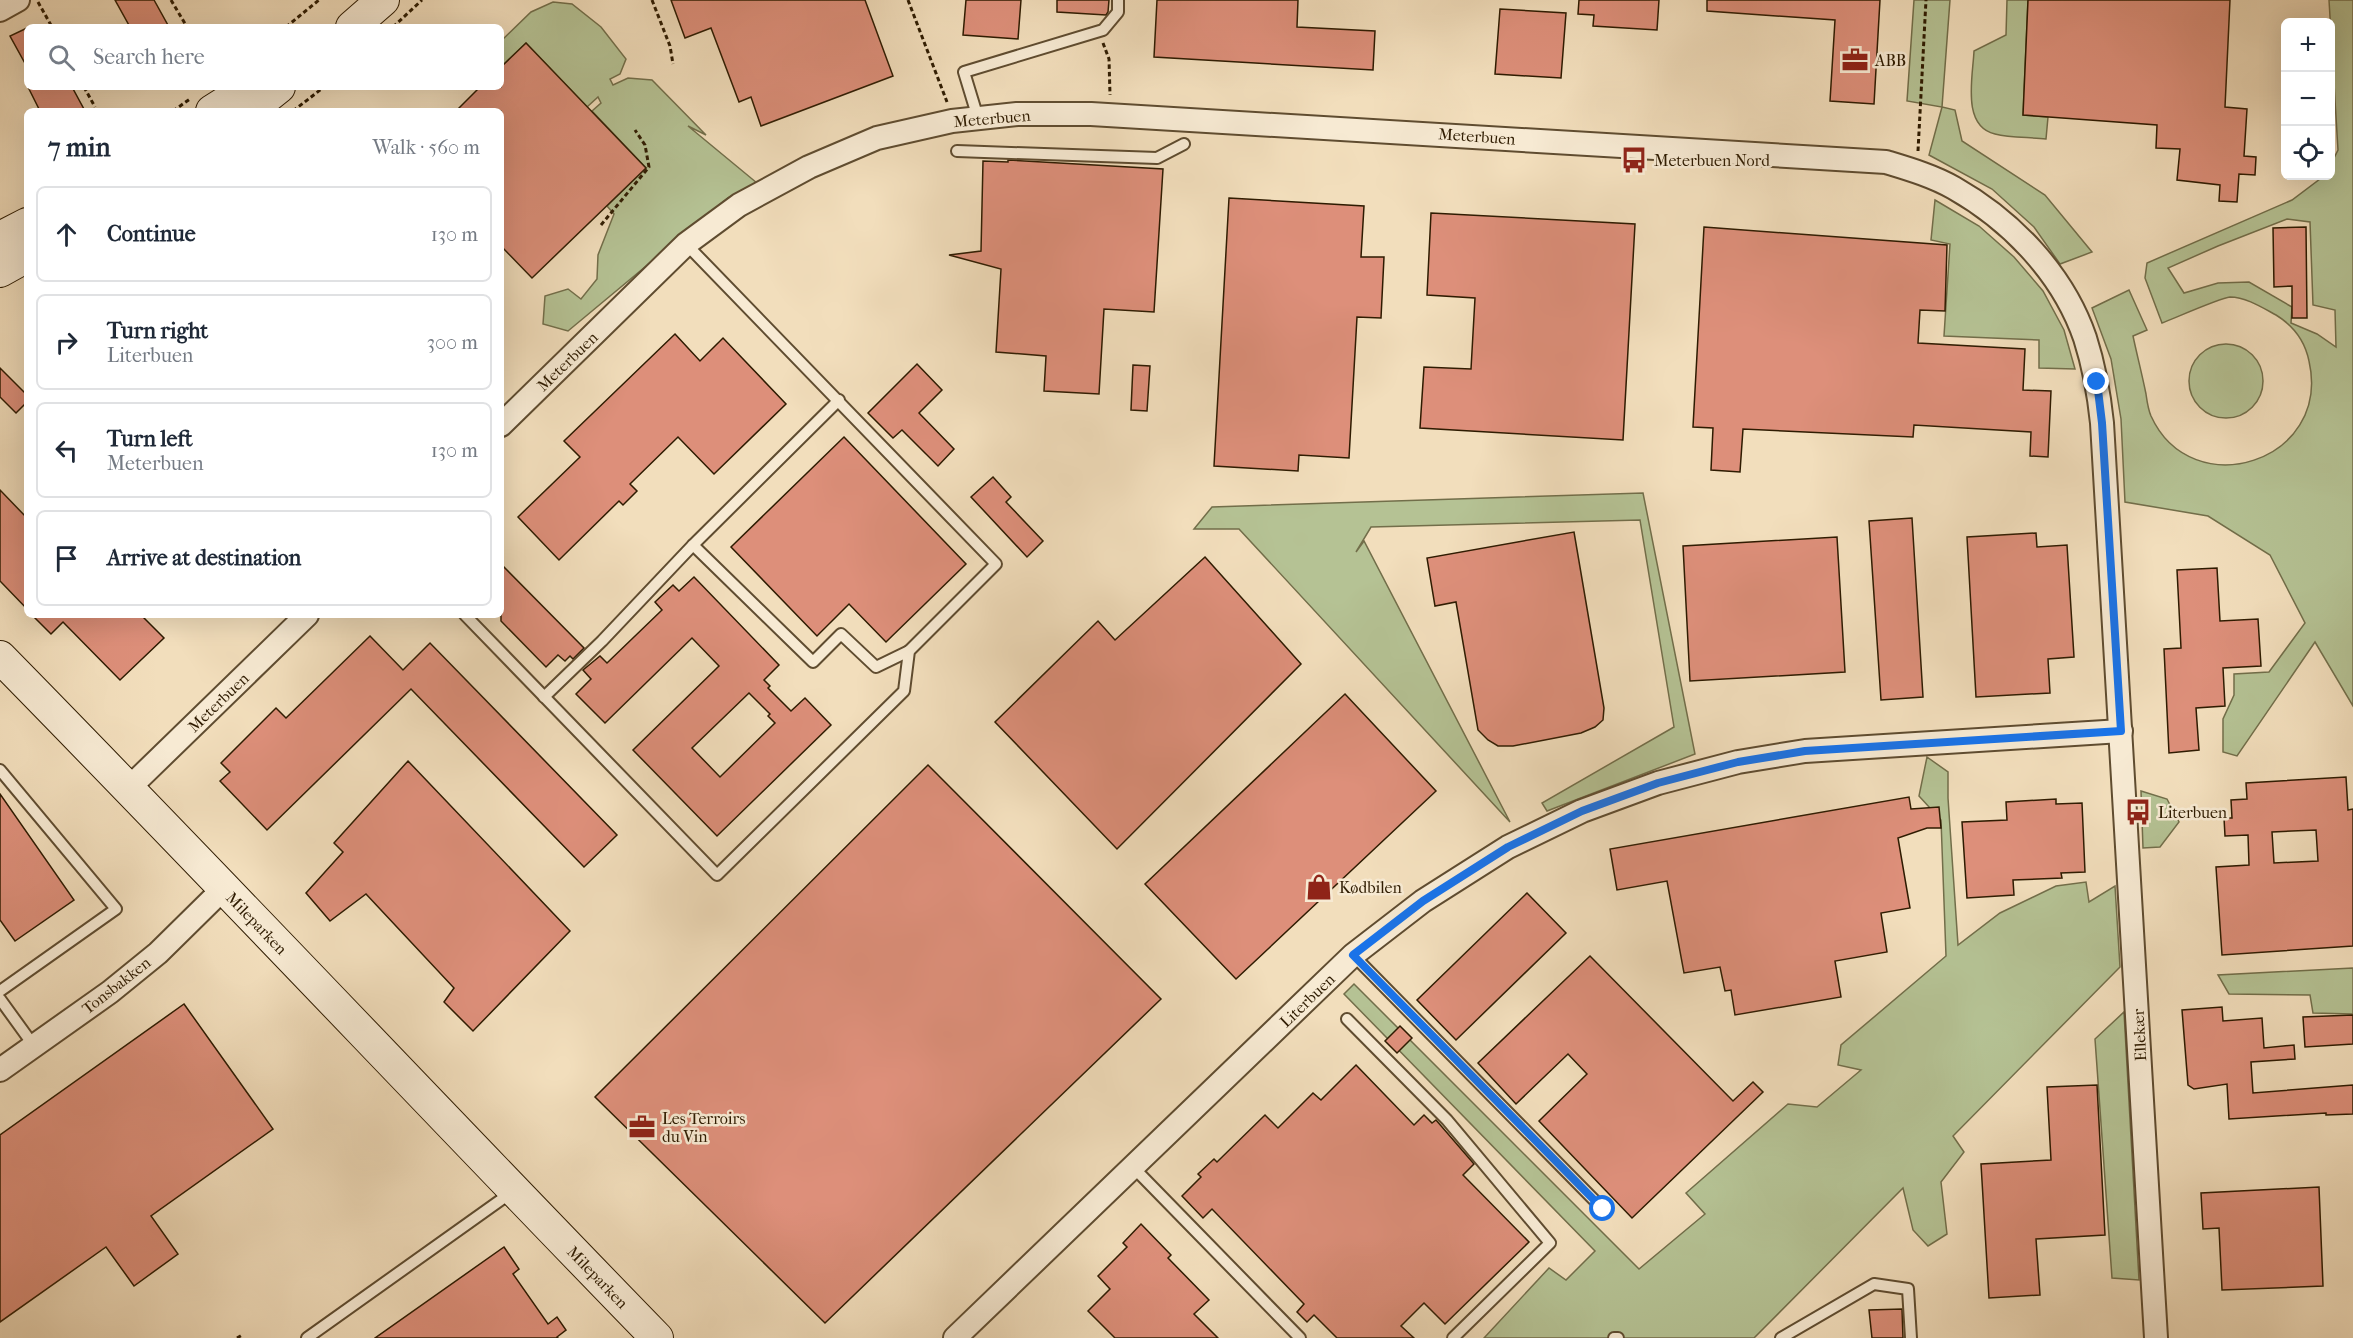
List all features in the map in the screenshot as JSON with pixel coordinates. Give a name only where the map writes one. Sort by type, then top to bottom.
[{"type":"street","points":[[0,10],[18,0]]},
{"type":"street","points":[[330,24],[357,0]]},
{"type":"street","points":[[355,24],[383,0]]},
{"type":"street","points":[[217,108],[245,90]]},
{"type":"street","points":[[253,108],[275,90]]},
{"type":"street","name":"Meterbuen","points":[[504,422],[686,244],[739,205],[808,167],[878,138],[952,121],[1017,114],[1110,115],[1886,162],[1917,171],[1961,192],[1986,208],[2016,233],[2043,262],[2084,335],[2097,382],[2102,423],[2121,731]]},
{"type":"street","points":[[0,238],[24,226]]},
{"type":"street","points":[[0,271],[24,258]]},
{"type":"street","name":"Meterbuen","points":[[129,788],[304,618]]},
{"type":"street","name":"Mileparken","points":[[0,657],[129,788],[513,1191],[657,1338]]},
{"type":"street","name":"Literbuen","points":[[955,1338],[1353,955],[1423,901],[1508,847],[1582,811],[1658,783],[1738,762],[1805,751],[2121,731]]},
{"type":"street","name":"Ellekær","points":[[2121,731],[2156,1338]]},
{"type":"street","name":"Tonsbakken","points":[[0,1070],[110,992],[158,953],[224,888]]},
{"type":"lane","points":[[978,118],[964,72],[1103,30],[1118,12],[1118,0]]},
{"type":"lane","points":[[957,151],[1157,158],[1184,144]]},
{"type":"lane","points":[[686,244],[996,564],[909,651],[876,667],[841,634],[813,662],[693,545]]},
{"type":"lane","points":[[544,697],[839,400]]},
{"type":"lane","points":[[468,618],[717,876],[904,691],[909,651]]},
{"type":"lane","points":[[0,770],[116,909],[0,991]]},
{"type":"lane","points":[[1353,955],[1603,1209]]},
{"type":"lane","points":[[0,999],[34,1046]]},
{"type":"lane","points":[[1347,1019],[1447,1120],[1550,1244],[1453,1338]]},
{"type":"lane","points":[[1133,1167],[1300,1338]]},
{"type":"lane","points":[[307,1338],[513,1191]]},
{"type":"lane","points":[[1781,1338],[1874,1284],[1908,1289],[1911,1338]]},
{"type":"path","points":[[37,0],[50,24]]},
{"type":"path","points":[[171,0],[185,24]]},
{"type":"path","points":[[290,24],[319,0]]},
{"type":"path","points":[[396,24],[422,0]]},
{"type":"path","points":[[652,0],[670,46],[673,64]]},
{"type":"path","points":[[909,0],[952,121]]},
{"type":"path","points":[[1917,171],[1926,0]]},
{"type":"path","points":[[1098,31],[1109,59],[1110,115]]},
{"type":"path","points":[[86,90],[95,107]]},
{"type":"path","points":[[297,108],[320,90]]},
{"type":"path","points":[[601,225],[649,167],[645,145],[635,130]]},
{"type":"path","points":[[237,1338],[242,1335]]},
{"type":"green space","points":[[1914,0],[1950,0],[1942,107],[1907,101]]},
{"type":"green space","points":[[2007,0],[2028,0],[2023,115],[2048,117],[2046,139],[1995,134],[1984,129],[1977,121],[1973,111],[1971,86],[1974,51],[2006,35]]},
{"type":"green space","points":[[2329,0],[2353,0],[2353,706],[2315,642],[2237,756],[2223,752],[2223,719],[2234,695],[2234,674],[2269,672],[2305,623],[2270,555],[2208,516],[2125,502],[2121,419],[2111,359],[2092,308],[2129,290],[2147,330],[2133,336],[2149,411],[2171,444],[2196,460],[2225,465],[2254,460],[2280,447],[2300,425],[2310,396],[2309,361],[2298,335],[2276,315],[2254,303],[2236,297],[2217,301],[2162,323],[2145,278],[2147,263],[2292,200],[2319,180],[2335,180],[2335,156],[2338,150],[2335,100],[2335,18],[2330,18]],"holes":[[[2287,219],[2310,222],[2313,305],[2335,310],[2336,347],[2317,334],[2291,323],[2292,307],[2249,282],[2218,283],[2184,293],[2168,268]]]},
{"type":"green space","points":[[553,2],[572,4],[601,27],[626,59],[620,74],[610,79],[613,85],[628,78],[652,80],[706,135],[688,126],[757,183],[728,198],[568,331],[543,324],[545,296],[568,289],[581,299],[597,279],[598,255],[614,214],[607,206],[646,168],[592,111],[601,103],[598,97],[587,107],[526,43],[504,64],[504,38],[531,12]]},
{"type":"green space","points":[[1942,107],[1955,110],[1962,141],[2045,195],[2092,252],[2060,264],[2034,227],[1992,189],[1929,155]]},
{"type":"green space","points":[[1935,200],[1979,226],[2014,257],[2043,291],[2064,330],[2075,369],[2039,368],[2039,340],[1944,336],[1950,244],[1931,240]]},
{"type":"green space","points":[[2226,344],[2247,350],[2257,360],[2263,381],[2257,402],[2247,412],[2226,418],[2205,412],[2195,402],[2189,381],[2195,360],[2205,350]]},
{"type":"green space","points":[[1643,493],[1695,754],[1547,811],[1542,803],[1674,727],[1640,520],[1371,527],[1356,552],[1364,541],[1510,822],[1239,529],[1194,529],[1212,507]]},
{"type":"green space","points":[[1927,757],[1948,772],[1958,945],[2000,913],[2056,886],[2086,882],[2089,902],[2115,886],[2120,967],[1953,1136],[1964,1152],[1941,1182],[1947,1234],[1928,1246],[1913,1230],[1903,1188],[1754,1338],[1484,1338],[1549,1268],[1566,1280],[1595,1251],[1344,994],[1354,984],[1639,1269],[1705,1214],[1686,1193],[1788,1104],[1817,1107],[1861,1070],[1838,1065],[1841,1045],[1946,956],[1941,820],[1919,796]]},
{"type":"green space","points":[[2141,791],[2167,799],[2179,822],[2160,847],[2143,848]]},
{"type":"green space","points":[[2353,968],[2353,1014],[2313,1013],[2310,995],[2229,994],[2218,975]]},
{"type":"green space","points":[[2124,1012],[2139,1280],[2112,1278],[2095,1039]]},
{"type":"building","points":[[115,0],[154,0],[167,24],[128,24]]},
{"type":"building","points":[[671,0],[865,0],[893,76],[761,126],[751,97],[739,102],[711,28],[685,38]]},
{"type":"building","points":[[966,0],[1021,0],[1018,39],[963,35]]},
{"type":"building","points":[[1057,0],[1109,0],[1108,12],[1106,15],[1057,12]]},
{"type":"building","points":[[1157,0],[1298,0],[1297,27],[1375,31],[1373,70],[1154,57]]},
{"type":"building","points":[[1579,0],[1659,0],[1657,30],[1593,26],[1594,15],[1578,14]]},
{"type":"building","name":"ABB","points":[[1707,0],[1880,0],[1874,104],[1830,101],[1835,20],[1707,11]]},
{"type":"building","points":[[2028,0],[2230,0],[2225,107],[2247,109],[2244,156],[2256,157],[2255,175],[2239,174],[2237,202],[2219,201],[2220,185],[2177,180],[2180,149],[2156,148],[2157,125],[2023,115]]},
{"type":"building","points":[[1500,9],[1566,13],[1561,78],[1495,74]]},
{"type":"building","points":[[24,29],[24,62],[10,36]]},
{"type":"building","points":[[526,43],[646,168],[532,278],[504,249],[504,108],[459,108],[477,90],[504,90],[504,64]]},
{"type":"building","points":[[30,90],[74,90],[83,108],[38,108]]},
{"type":"building","points":[[1008,160],[1163,169],[1154,312],[1104,309],[1099,394],[1044,391],[1046,356],[996,352],[1001,269],[949,255],[981,251],[983,161],[1008,162]]},
{"type":"building","points":[[1229,198],[1364,206],[1361,257],[1384,257],[1381,318],[1357,317],[1349,458],[1299,455],[1298,471],[1214,466]]},
{"type":"building","points":[[1431,213],[1635,224],[1623,440],[1420,428],[1424,367],[1471,369],[1475,298],[1427,295]]},
{"type":"building","points":[[1704,227],[1947,245],[1945,311],[1920,310],[1918,343],[2025,349],[2023,390],[2051,391],[2048,457],[2030,456],[2031,432],[1914,425],[1913,437],[1743,429],[1740,472],[1711,470],[1713,428],[1693,427]]},
{"type":"building","points":[[2306,227],[2307,318],[2292,318],[2292,286],[2274,287],[2273,228]]},
{"type":"building","points":[[675,334],[700,361],[723,338],[786,404],[714,474],[678,437],[630,484],[637,491],[623,505],[619,501],[559,560],[518,517],[580,457],[564,441]]},
{"type":"building","points":[[917,364],[942,390],[919,413],[954,449],[938,466],[902,430],[893,438],[868,413]]},
{"type":"building","points":[[1133,365],[1150,366],[1147,411],[1131,410]]},
{"type":"building","points":[[0,368],[24,392],[24,405],[16,413],[0,397]]},
{"type":"building","points":[[844,437],[966,564],[886,642],[849,604],[817,636],[731,547]]},
{"type":"building","points":[[993,477],[1011,497],[1006,502],[1043,541],[1027,557],[971,497]]},
{"type":"building","points":[[0,490],[24,515],[24,606],[0,581]]},
{"type":"building","points":[[1912,518],[1923,697],[1881,700],[1869,521]]},
{"type":"building","points":[[1574,532],[1604,708],[1603,720],[1595,727],[1581,733],[1513,746],[1498,746],[1478,730],[1456,602],[1435,606],[1427,558]]},
{"type":"building","points":[[2036,533],[2037,547],[2067,545],[2074,657],[2048,659],[2050,693],[1976,697],[1967,537]]},
{"type":"building","points":[[1837,537],[1845,672],[1690,681],[1683,546]]},
{"type":"building","points":[[1205,557],[1301,664],[1117,849],[995,722],[1098,621],[1115,640]]},
{"type":"building","points":[[504,567],[584,648],[573,659],[570,656],[565,661],[558,655],[546,667],[501,621],[501,618],[504,618]]},
{"type":"building","points":[[2217,568],[2220,621],[2258,619],[2261,666],[2223,668],[2225,706],[2196,708],[2199,750],[2169,753],[2164,649],[2181,648],[2177,570]]},
{"type":"building","points":[[694,577],[779,665],[764,680],[770,686],[768,688],[791,711],[805,698],[831,725],[717,836],[633,750],[719,666],[692,638],[605,723],[576,694],[591,679],[583,670],[600,656],[607,663],[662,610],[655,602],[673,585],[679,591]],"holes":[[[749,693],[770,714],[768,716],[775,723],[720,777],[692,748]]]},
{"type":"building","points":[[35,618],[144,618],[164,638],[120,680],[63,622],[51,634]]},
{"type":"building","points":[[370,636],[403,670],[430,643],[617,835],[584,867],[411,689],[267,830],[220,781],[230,772],[221,763],[276,708],[286,718]]},
{"type":"building","points":[[1345,694],[1436,791],[1236,979],[1145,884]]},
{"type":"building","points":[[408,761],[570,931],[473,1031],[444,1002],[454,988],[366,894],[330,921],[306,893],[343,852],[334,843]]},
{"type":"building","points":[[928,765],[1161,999],[825,1323],[595,1097]]},
{"type":"building","points":[[2346,777],[2348,810],[2353,809],[2353,946],[2222,955],[2216,867],[2249,865],[2248,835],[2225,836],[2224,818],[2232,818],[2231,800],[2247,799],[2246,783]],"holes":[[[2316,830],[2318,861],[2274,863],[2272,832]]]},
{"type":"building","points":[[0,794],[74,900],[15,941],[0,920]]},
{"type":"building","points":[[1909,797],[1911,809],[1939,807],[1941,828],[1927,828],[1898,838],[1910,908],[1881,913],[1887,952],[1835,961],[1841,997],[1735,1015],[1731,990],[1725,991],[1720,967],[1684,973],[1667,881],[1617,890],[1610,849]]},
{"type":"building","points":[[2056,799],[2056,804],[2082,803],[2085,872],[2061,873],[2062,878],[2013,880],[2014,895],[1967,898],[1962,822],[2007,820],[2006,802]]},
{"type":"building","points":[[1527,893],[1566,933],[1456,1040],[1417,1000]]},
{"type":"building","points":[[1590,956],[1733,1101],[1753,1082],[1763,1092],[1632,1218],[1539,1121],[1587,1074],[1568,1054],[1516,1104],[1478,1063]]},
{"type":"building","points":[[184,1004],[273,1129],[151,1216],[178,1254],[134,1286],[106,1247],[0,1322],[0,1135]]},
{"type":"building","points":[[2222,1007],[2223,1021],[2262,1018],[2264,1048],[2294,1045],[2295,1059],[2251,1062],[2253,1093],[2353,1085],[2353,1114],[2326,1115],[2326,1113],[2229,1119],[2227,1084],[2194,1089],[2188,1085],[2182,1010]]},
{"type":"building","points":[[2353,1015],[2353,1044],[2305,1047],[2303,1017]]},
{"type":"building","points":[[1400,1026],[1412,1038],[1397,1053],[1385,1041]]},
{"type":"building","points":[[1356,1065],[1414,1125],[1424,1115],[1432,1123],[1436,1120],[1474,1164],[1463,1175],[1529,1242],[1445,1324],[1424,1303],[1401,1326],[1414,1338],[1337,1338],[1314,1315],[1307,1322],[1297,1312],[1304,1304],[1212,1209],[1203,1218],[1182,1196],[1201,1177],[1198,1174],[1214,1159],[1217,1162],[1265,1115],[1278,1128],[1313,1093],[1321,1100]]},
{"type":"building","points":[[2097,1085],[2105,1235],[2036,1239],[2040,1295],[1989,1298],[1981,1164],[2051,1160],[2047,1087]]},
{"type":"building","points":[[2319,1187],[2323,1286],[2222,1290],[2219,1228],[2203,1229],[2201,1193]]},
{"type":"building","points":[[1141,1224],[1171,1255],[1168,1258],[1209,1300],[1194,1314],[1218,1338],[1115,1338],[1088,1311],[1110,1289],[1098,1276],[1127,1247],[1123,1243]]},
{"type":"building","points":[[504,1247],[519,1269],[513,1274],[548,1324],[557,1317],[566,1330],[558,1338],[375,1338]]},
{"type":"building","points":[[1902,1309],[1903,1338],[1872,1338],[1869,1310]]},
{"type":"place","name":"ABB","points":[[1855,60]]},
{"type":"place","name":"Meterbuen Nord","points":[[1634,160]]},
{"type":"place","name":"Literbuen","points":[[2138,812]]},
{"type":"place","name":"Kødbilen","points":[[1319,887]]},
{"type":"place","name":"Les Terroirs du Vin","points":[[642,1127]]},
{"type":"route","points":[[1603,1209],[1353,955],[1423,901],[1508,847],[1582,811],[1658,783],[1738,762],[1805,751],[2121,731],[2102,423],[2097,382]]}]
